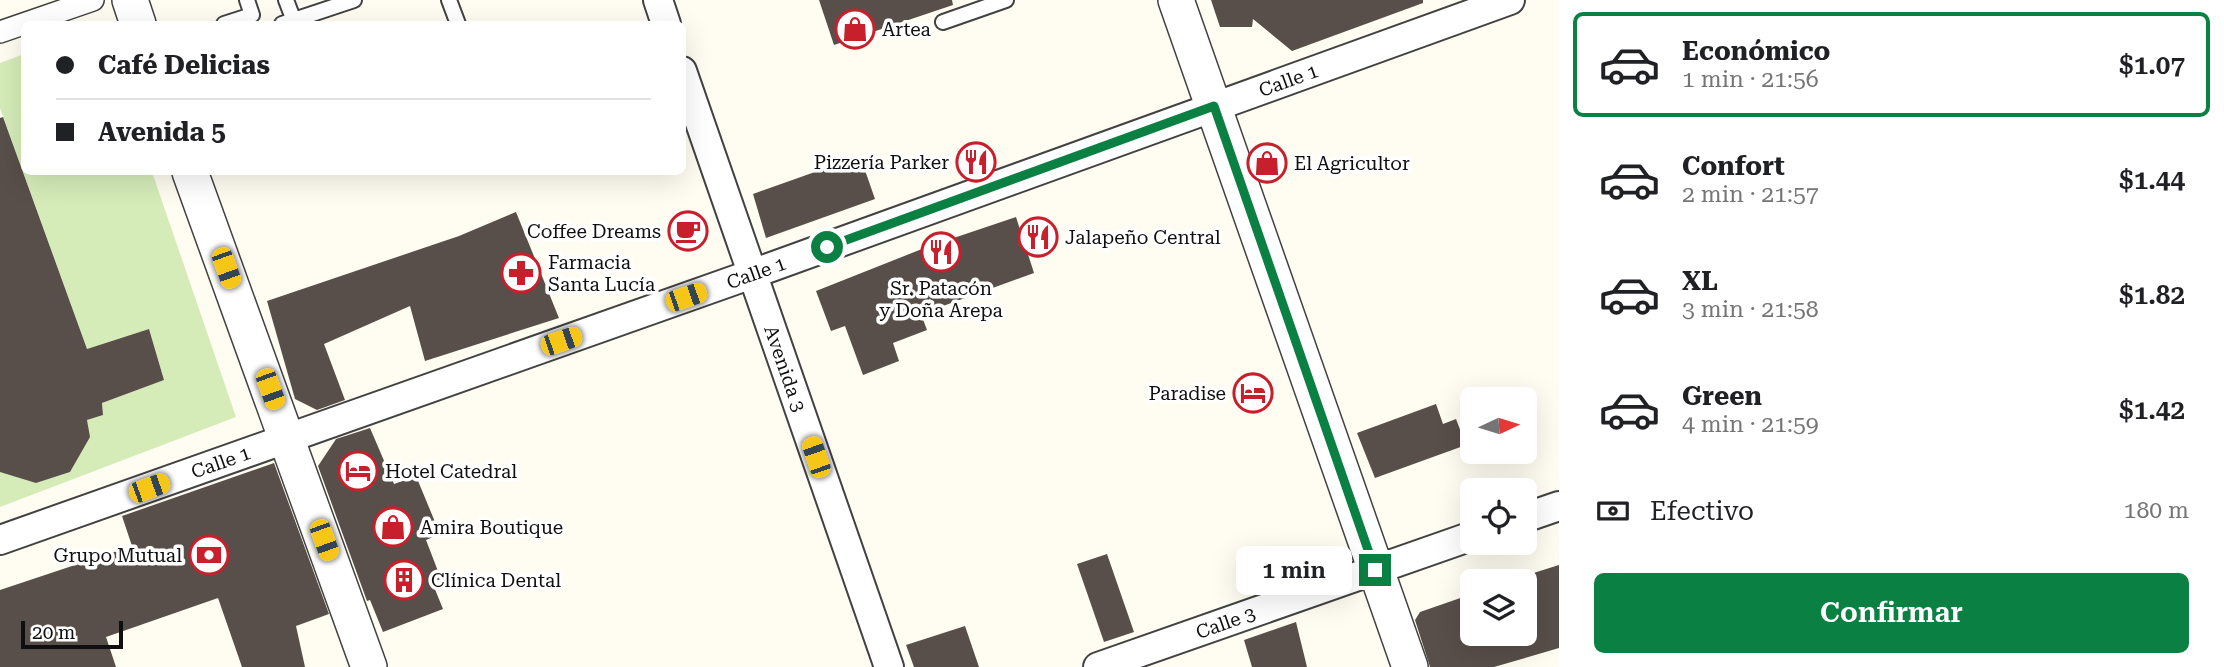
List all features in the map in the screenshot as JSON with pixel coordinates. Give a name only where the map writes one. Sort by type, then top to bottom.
[{"type":"street","points":[[32,21],[93,0]]},
{"type":"street","points":[[130,0],[137,21]]},
{"type":"street","points":[[658,0],[665,21]]},
{"type":"street","points":[[1176,0],[1410,667]]},
{"type":"street","name":"Calle 1","points":[[0,540],[752,274],[1510,0]]},
{"type":"street","points":[[0,32],[21,25]]},
{"type":"street","name":"Avenida 3","points":[[686,83],[888,667]]},
{"type":"street","points":[[191,175],[369,667]]},
{"type":"street","points":[[1537,514],[1559,506]]},
{"type":"street","name":"Calle 3","points":[[1098,667],[1460,540]]},
{"type":"lane","points":[[233,21],[252,15],[247,0]]},
{"type":"lane","points":[[286,0],[288,21]]},
{"type":"lane","points":[[294,21],[354,0]]},
{"type":"lane","points":[[449,0],[457,21]]},
{"type":"lane","points":[[943,22],[1006,0]]},
{"type":"green space","points":[[21,55],[21,166],[0,108],[0,63]]},
{"type":"green space","points":[[24,175],[153,175],[236,417],[0,507],[0,471],[36,483],[70,472],[89,437],[87,420],[103,415],[102,403],[164,380],[149,329],[87,349]]},
{"type":"building","name":"Artea","points":[[819,0],[952,0],[953,5],[834,45]]},
{"type":"building","points":[[1211,0],[1423,0],[1423,3],[1292,51],[1253,19],[1252,27],[1220,27]]},
{"type":"building","points":[[3,117],[21,167],[21,175],[24,175],[87,349],[149,329],[164,380],[102,403],[103,415],[87,420],[90,437],[70,472],[36,483],[0,472],[0,118]]},
{"type":"building","points":[[860,156],[875,199],[766,238],[753,194]]},
{"type":"building","points":[[516,212],[559,318],[425,361],[410,306],[324,344],[345,400],[317,410],[295,399],[267,301],[459,236]]},
{"type":"building","points":[[1016,217],[1034,273],[921,314],[927,330],[893,343],[899,361],[863,375],[845,326],[831,331],[816,291],[927,247]]},
{"type":"building","points":[[1436,404],[1443,424],[1456,419],[1460,429],[1460,447],[1375,478],[1357,433]]},
{"type":"building","points":[[370,428],[394,484],[416,476],[440,534],[426,540],[441,579],[432,582],[443,609],[383,632],[370,600],[367,601],[318,466],[336,439]]},
{"type":"building","points":[[274,463],[329,614],[296,626],[305,667],[242,667],[218,598],[106,637],[116,667],[0,667],[0,590],[132,546],[122,516]]},
{"type":"building","points":[[1107,554],[1134,632],[1104,642],[1077,564]]},
{"type":"building","points":[[1559,565],[1559,648],[1494,667],[1430,667],[1415,620],[1420,612],[1460,598],[1460,646],[1537,646],[1537,572]]},
{"type":"building","points":[[1296,622],[1307,667],[1252,667],[1244,640]]},
{"type":"building","points":[[965,626],[979,667],[914,667],[906,645]]},
{"type":"place","name":"Artea","points":[[855,29]]},
{"type":"place","name":"Pizzería Parker","points":[[976,162]]},
{"type":"place","name":"El Agricultor","points":[[1267,163]]},
{"type":"place","name":"Coffee Dreams","points":[[688,231]]},
{"type":"place","name":"Jalapeño Central","points":[[1038,237]]},
{"type":"place","name":"Sr. Patacón y Doña Arepa","points":[[941,252]]},
{"type":"place","name":"Farmacia Santa Lucía","points":[[521,273]]},
{"type":"place","name":"Paradise","points":[[1253,393]]},
{"type":"place","name":"Hotel Catedral","points":[[358,471]]},
{"type":"place","name":"Amira Boutique","points":[[393,527]]},
{"type":"place","name":"Grupo Mutual","points":[[209,555]]},
{"type":"place","name":"Clínica Dental","points":[[404,580]]},
{"type":"route","points":[[827,247],[1214,106],[1375,570]]}]
